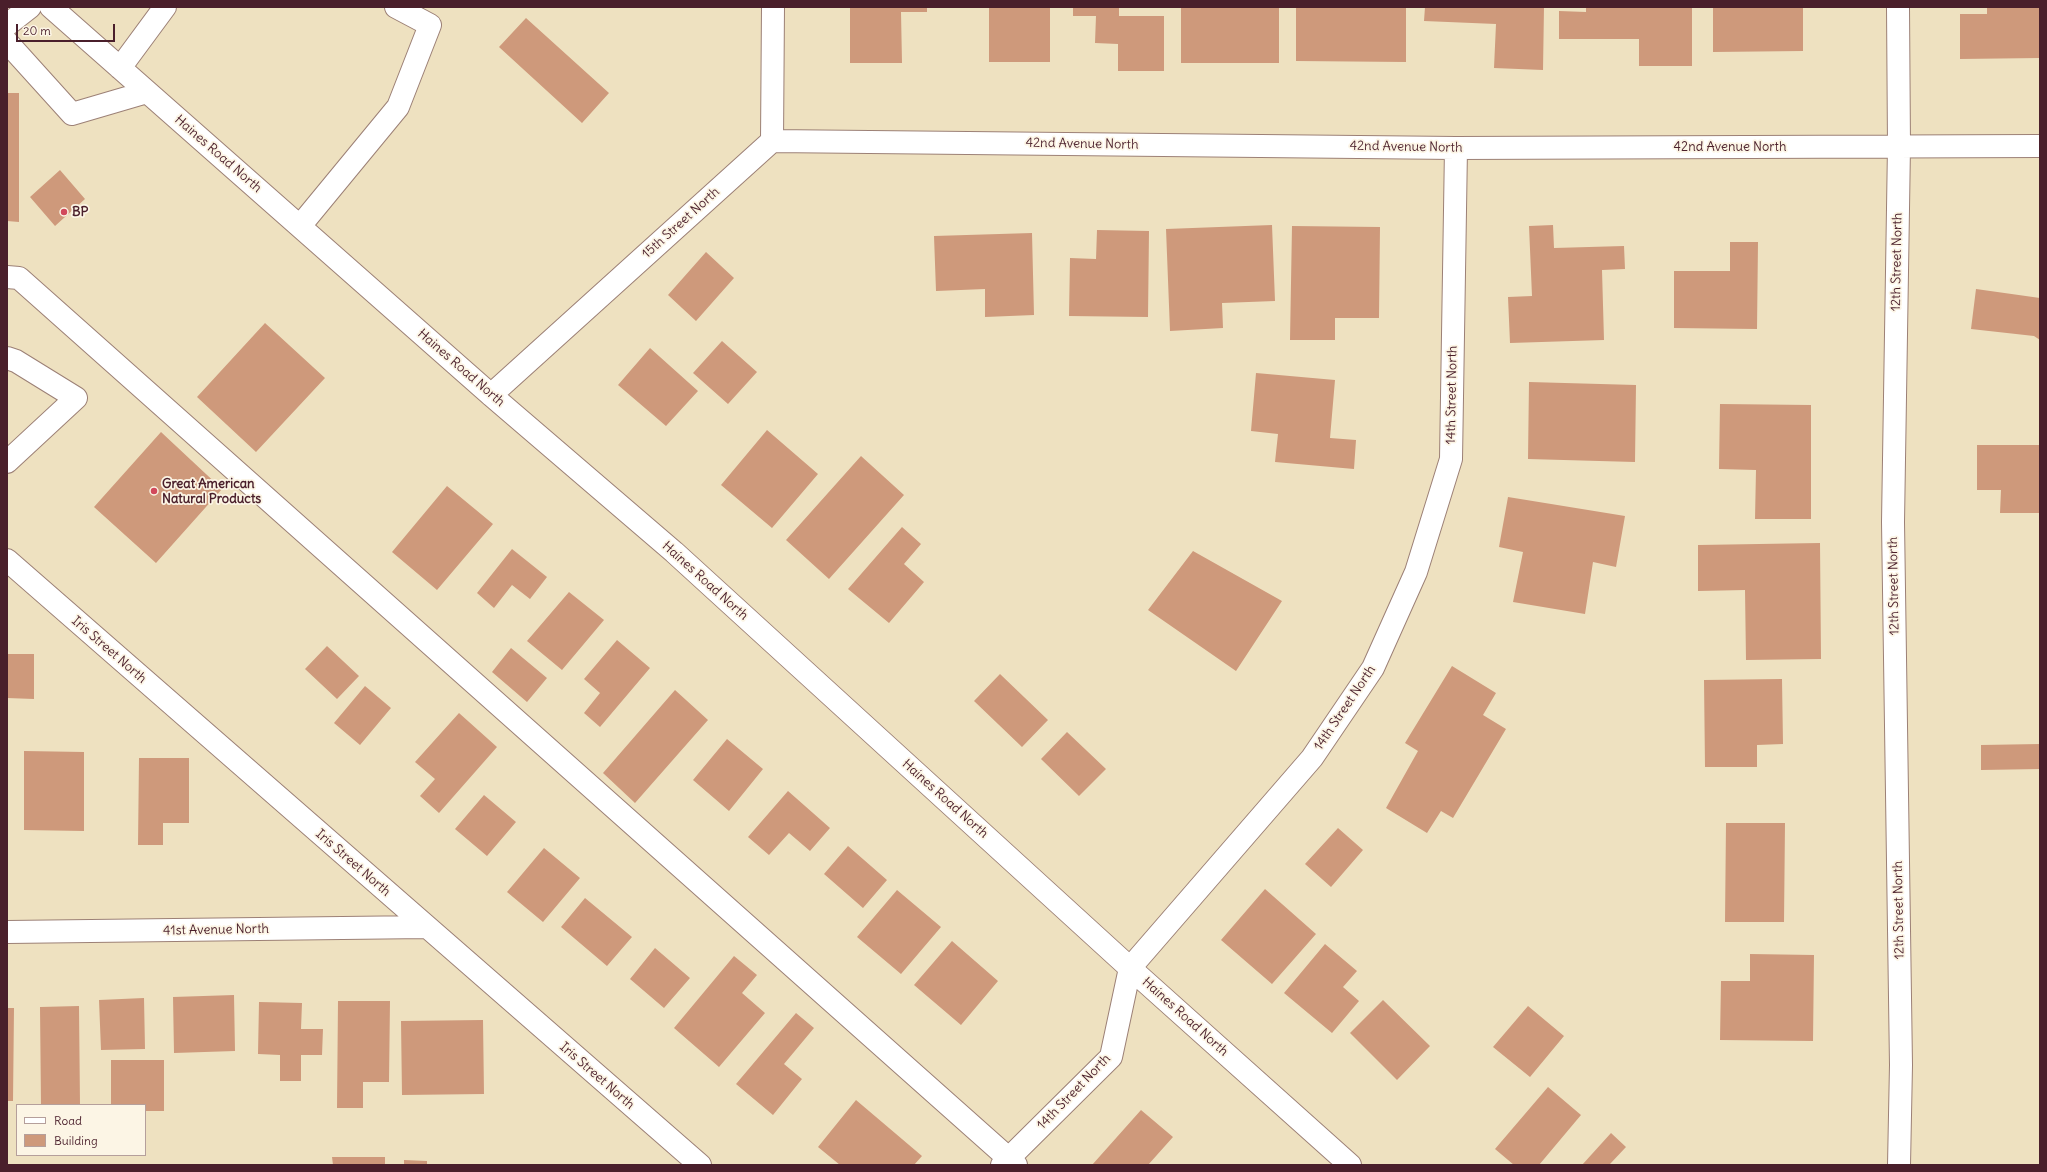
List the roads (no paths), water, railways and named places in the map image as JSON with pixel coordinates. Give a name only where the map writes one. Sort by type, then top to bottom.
[{"type":"street","points":[[7,25],[30,7]]},
{"type":"street","name":"Haines Road North","points":[[51,7],[491,395],[674,552],[1130,968],[1350,1165]]},
{"type":"street","points":[[120,68],[165,7]]},
{"type":"street","points":[[300,226],[398,107],[430,26],[396,7]]},
{"type":"street","points":[[772,141],[773,7]]},
{"type":"street","name":"12th Street North","points":[[1898,7],[1899,146],[1893,522],[1901,1065],[1899,1165]]},
{"type":"street","points":[[7,42],[72,114],[147,92]]},
{"type":"street","name":"42nd Avenue North","points":[[772,141],[1456,148],[2040,146]]},
{"type":"street","name":"15th Street North","points":[[491,395],[772,141]]},
{"type":"street","name":"14th Street North","points":[[1009,1163],[1111,1057],[1130,968],[1312,758],[1373,668],[1416,572],[1451,459],[1456,148]]},
{"type":"street","points":[[7,277],[19,278],[1009,1163]]},
{"type":"street","points":[[7,358],[76,398],[7,462]]},
{"type":"street","name":"Iris Street North","points":[[7,560],[426,928],[700,1165]]},
{"type":"street","name":"41st Avenue North","points":[[7,932],[426,928]]},
{"type":"place","name":"BP","points":[[64,212]]},
{"type":"place","name":"Great American Natural Products","points":[[154,491]]}]
